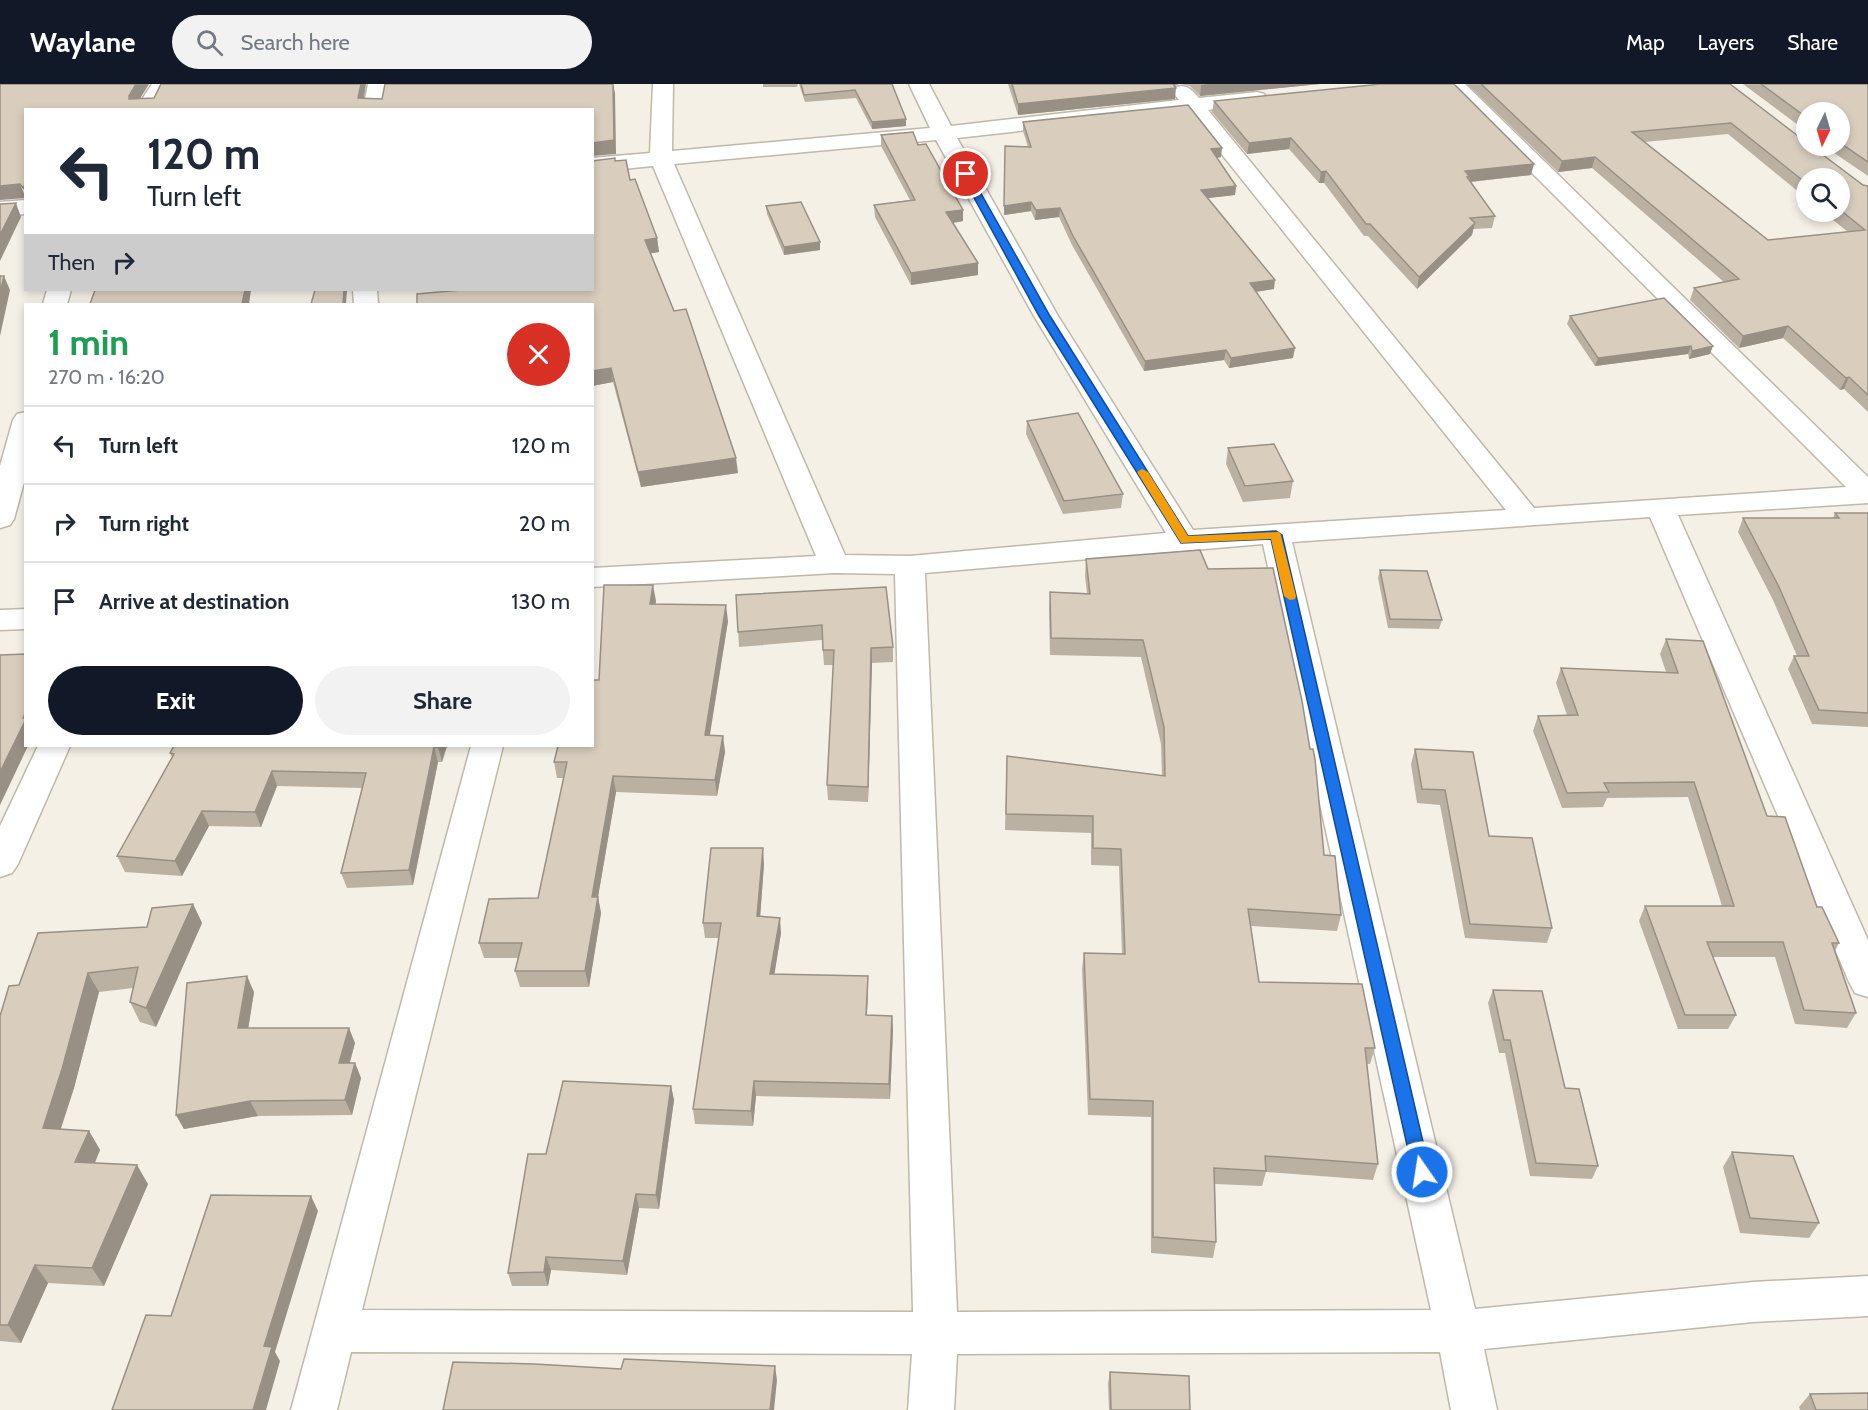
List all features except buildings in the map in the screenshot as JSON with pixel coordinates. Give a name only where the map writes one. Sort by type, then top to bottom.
[{"type":"street","points":[[146,108],[162,84]]},
{"type":"street","points":[[373,108],[378,84]]},
{"type":"street","points":[[663,84],[661,159],[834,564]]},
{"type":"street","points":[[920,84],[943,133],[1044,316],[1185,540]]},
{"type":"street","points":[[1177,84],[1191,105],[1526,516]]},
{"type":"street","points":[[1453,84],[1868,494]]},
{"type":"street","points":[[594,165],[943,133],[1274,96]]},
{"type":"street","points":[[0,209],[24,207]]},
{"type":"street","points":[[0,519],[24,428]]},
{"type":"street","points":[[594,578],[834,564],[910,565],[1185,540],[1868,494]]},
{"type":"street","points":[[1660,507],[1868,982]]},
{"type":"street","points":[[1276,535],[1458,1331],[1474,1410]]},
{"type":"street","points":[[910,565],[936,1333],[931,1410]]},
{"type":"street","points":[[0,620],[24,619]]},
{"type":"street","points":[[0,864],[54,747]]},
{"type":"street","points":[[314,1410],[337,1331],[487,747]]},
{"type":"street","points":[[337,1331],[936,1333],[1458,1331],[1754,1302],[1868,1296]]},
{"type":"slow traffic","points":[[1142,472],[1185,540],[1276,535],[1290,596]]},
{"type":"route","points":[[966,174],[1044,316],[1185,540],[1276,535],[1422,1172]]}]
